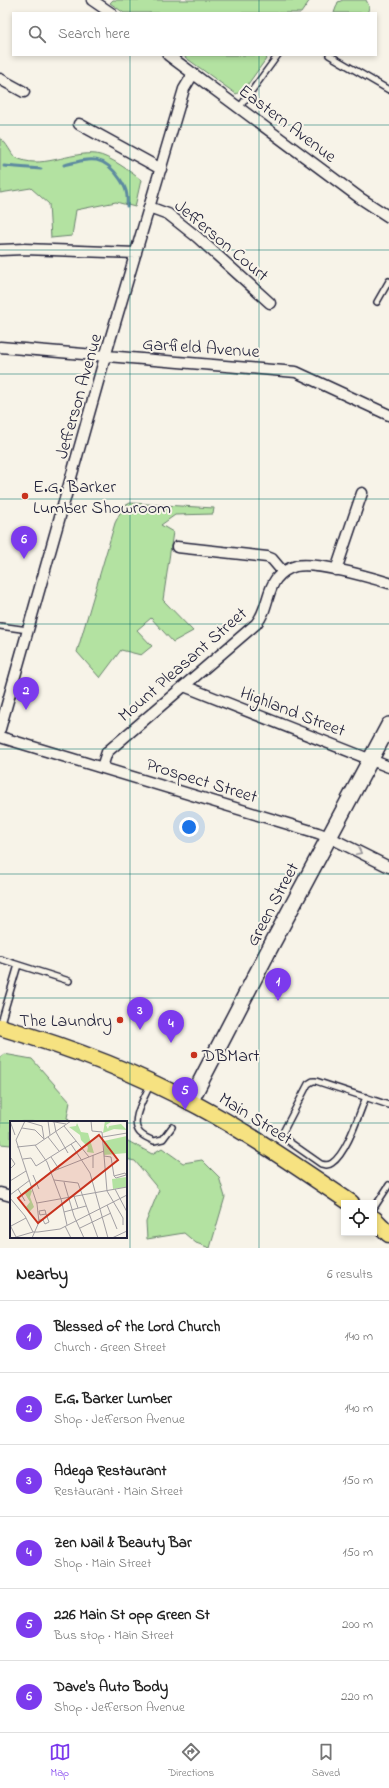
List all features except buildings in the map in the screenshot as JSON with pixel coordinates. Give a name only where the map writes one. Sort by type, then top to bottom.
[{"type":"main road","name":"Main Street","points":[[0,1027],[87,1055],[151,1082],[277,1143],[347,1200]]},
{"type":"main road","points":[[377,1222],[389,1234]]},
{"type":"street","points":[[92,0],[110,12]]},
{"type":"street","name":"Eastern Avenue","points":[[169,56],[360,198],[389,217]]},
{"type":"street","name":"Jefferson Avenue","points":[[0,729],[105,357],[184,89],[193,74]]},
{"type":"street","points":[[0,79],[24,92]]},
{"type":"street","points":[[79,124],[161,169]]},
{"type":"street","name":"Jefferson Court","points":[[150,208],[168,214],[197,236],[270,303]]},
{"type":"street","points":[[0,250],[24,249],[136,253]]},
{"type":"street","name":"Garfield Avenue","points":[[0,347],[105,357],[299,372],[389,415]]},
{"type":"street","points":[[336,570],[362,493]]},
{"type":"street","points":[[177,547],[267,557],[272,559],[283,572],[293,567],[303,565],[336,570],[389,583]]},
{"type":"street","name":"Mount Pleasant Street","points":[[102,768],[107,752],[256,624],[265,610],[272,585],[283,572]]},
{"type":"street","name":"Highland Street","points":[[184,686],[389,767]]},
{"type":"street","name":"Green Street","points":[[190,1102],[389,725]]},
{"type":"street","name":"Prospect Street","points":[[0,737],[329,837],[389,867]]},
{"type":"street","points":[[0,1193],[10,1196]]},
{"type":"lane","points":[[239,108],[277,56]]},
{"type":"lane","points":[[331,56],[389,90]]},
{"type":"lane","points":[[377,302],[389,281]]},
{"type":"lane","points":[[0,626],[28,630]]},
{"type":"lane","points":[[0,959],[69,981]]},
{"type":"lane","points":[[0,1027],[18,965]]},
{"type":"lane","points":[[366,1098],[350,1136],[338,1157],[332,1164],[320,1164],[277,1143],[308,1084],[312,1081],[389,1105]]},
{"type":"lane","points":[[151,1082],[138,1115],[137,1128],[140,1133],[154,1142],[163,1139],[172,1127]]},
{"type":"lane","points":[[377,1203],[389,1185]]},
{"type":"green space","points":[[113,0],[310,0],[302,12],[123,12],[110,3]]},
{"type":"green space","points":[[343,0],[366,0],[369,9],[368,12],[334,12],[338,2]]},
{"type":"green space","points":[[183,56],[268,56],[243,91],[236,94]]},
{"type":"green space","points":[[0,138],[15,157],[25,161],[45,161],[86,154],[102,155],[108,158],[141,180],[135,207],[116,202],[76,210],[72,236],[51,238],[49,204],[31,188],[0,193]]},
{"type":"green space","points":[[130,503],[214,508],[213,514],[175,515],[161,525],[173,532],[163,600],[193,631],[173,642],[151,618],[137,630],[152,646],[141,655],[121,650],[100,678],[77,652],[115,523],[123,507]]},
{"type":"green space","points":[[4,1054],[32,1059],[70,1102],[67,1118],[70,1121],[10,1121],[10,1145],[0,1144],[0,1057]]},
{"type":"green space","points":[[127,1141],[152,1154],[162,1148],[183,1163],[202,1160],[219,1177],[225,1197],[210,1248],[196,1243],[184,1233],[147,1239],[146,1222],[159,1190],[135,1161],[127,1159]]},
{"type":"waterway","points":[[64,165],[89,160],[96,160],[108,165],[124,185],[127,195],[127,206]]},
{"type":"waterway","points":[[4,166],[41,169]]},
{"type":"place","name":"E.G. Barker Lumber Showroom","points":[[25,496]]},
{"type":"place","name":"Dave's Auto Body","points":[[24,559]]},
{"type":"place","name":"E.G. Barker Lumber","points":[[26,710]]},
{"type":"place","name":"Blessed of the Lord Church","points":[[278,1001]]},
{"type":"place","name":"The Laundry","points":[[120,1020]]},
{"type":"place","name":"Adega Restaurant","points":[[140,1030]]},
{"type":"place","name":"Zen Nail & Beauty Bar","points":[[171,1043]]},
{"type":"place","name":"DBMart","points":[[194,1055]]},
{"type":"place","name":"226 Main St opp Green St","points":[[185,1110]]}]
